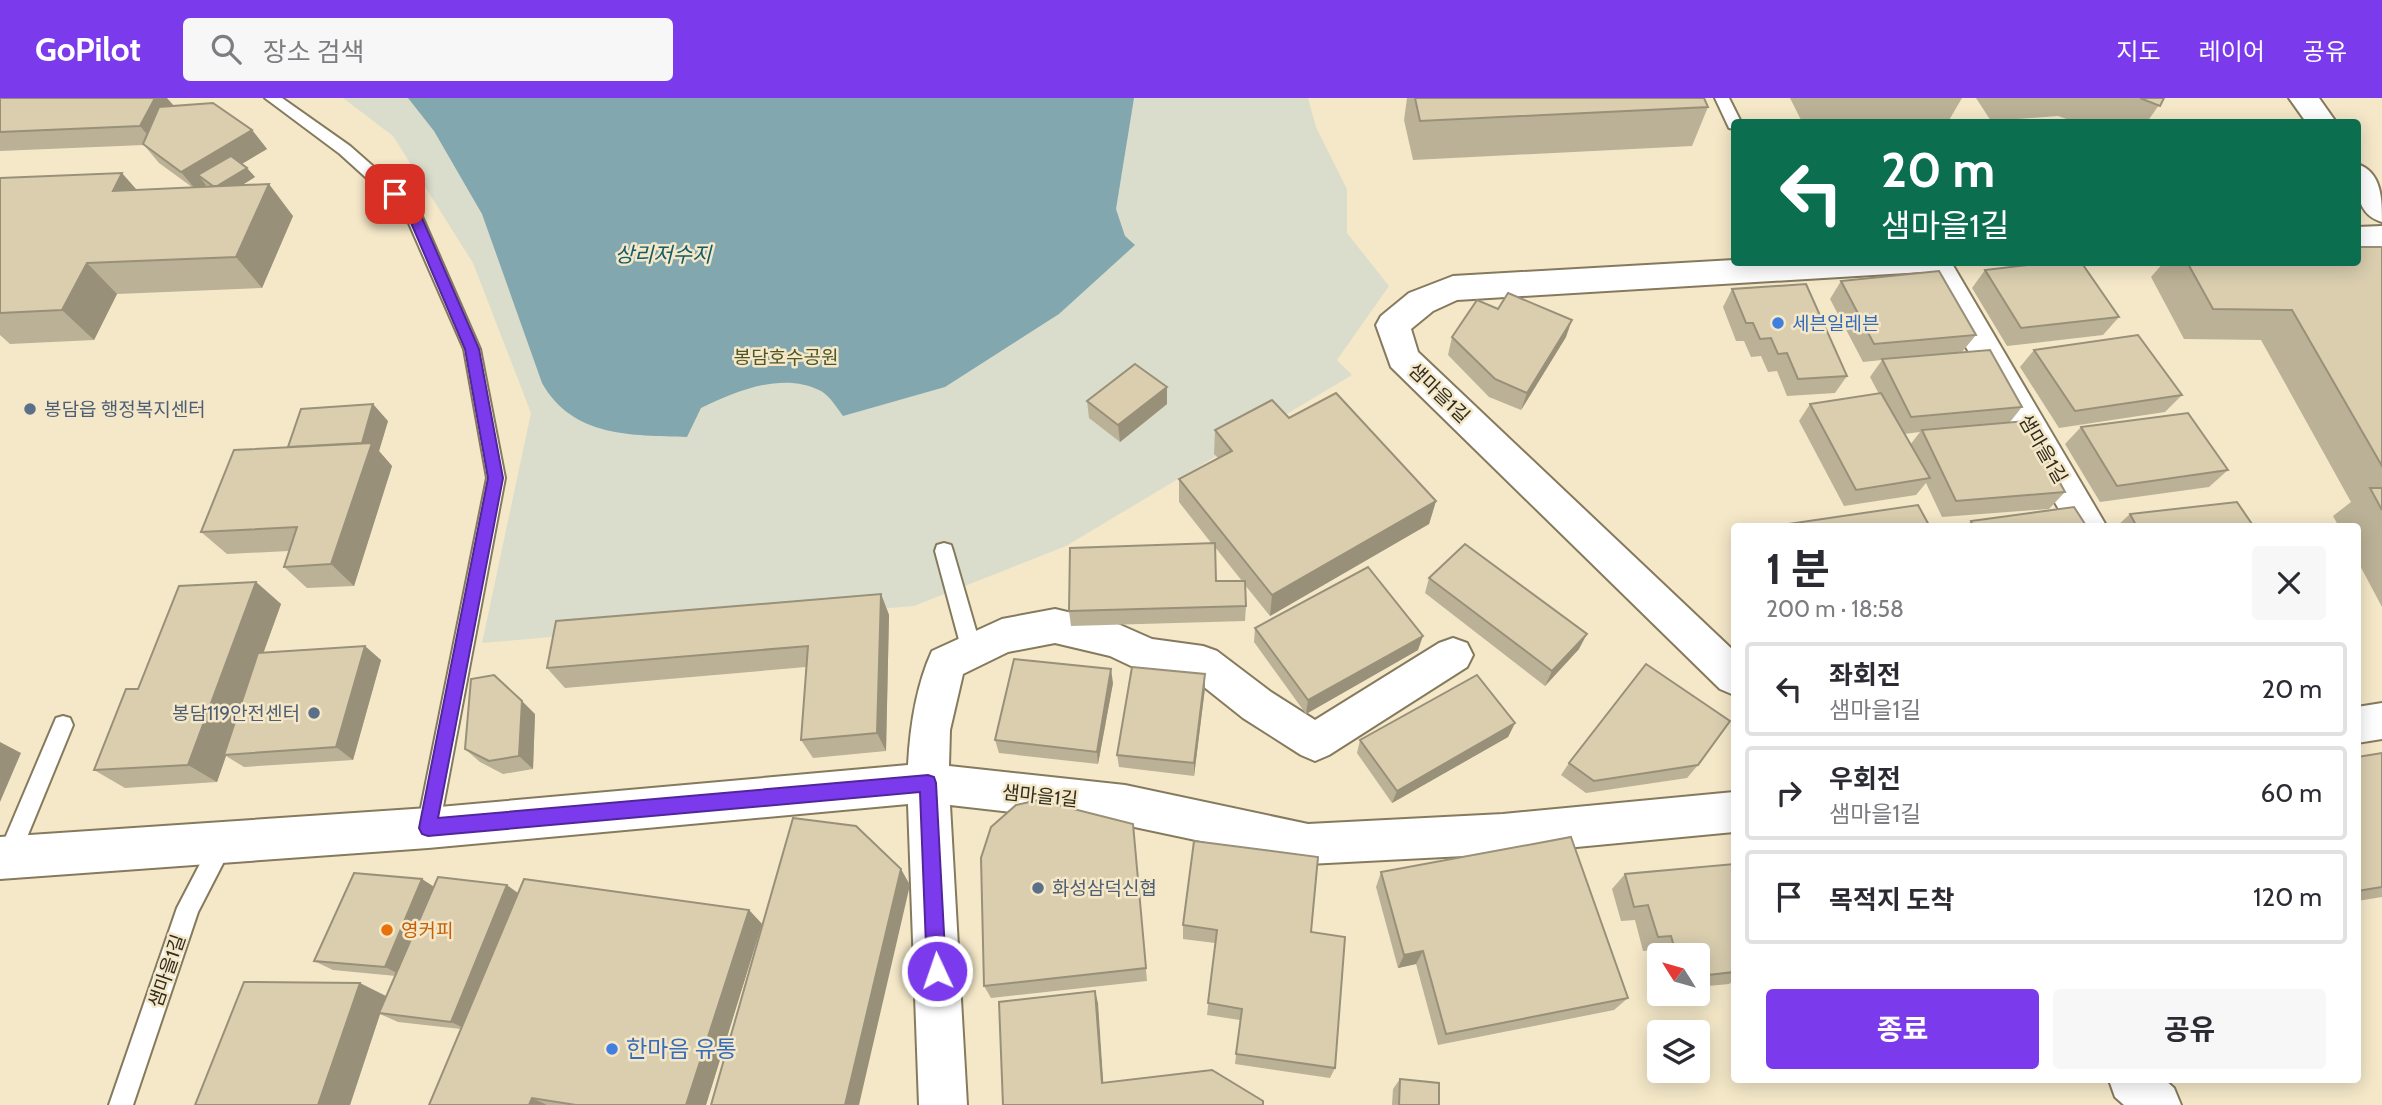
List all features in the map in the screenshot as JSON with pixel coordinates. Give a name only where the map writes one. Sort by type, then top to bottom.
[{"type":"street","points":[[2304,98],[2319,119]]},
{"type":"street","points":[[2361,181],[2382,211]]},
{"type":"street","points":[[2361,238],[2382,237]]},
{"type":"street","name":"샘마을1길","points":[[1731,674],[1403,358],[1394,325],[1421,302],[1453,288],[1795,266]]},
{"type":"street","name":"샘마을1길","points":[[1936,266],[2087,523]]},
{"type":"street","points":[[943,1105],[928,783],[930,730],[946,663],[1003,636],[1055,626],[1118,641],[1146,656],[1203,663],[1257,705],[1315,742],[1453,655]]},
{"type":"street","points":[[2361,724],[2382,721]]},
{"type":"street","name":"샘마을1길","points":[[3,864],[223,842],[428,828],[928,783],[1125,805],[1308,844],[1503,834],[1731,812]]},
{"type":"street","points":[[2135,1083],[2157,1105]]},
{"type":"lane","points":[[272,98],[345,150],[411,209],[472,349],[496,478],[428,828]]},
{"type":"lane","points":[[1722,98],[1732,119]]},
{"type":"lane","points":[[944,551],[972,651]]},
{"type":"lane","points":[[3,864],[63,725]]},
{"type":"lane","name":"샘마을1길","points":[[121,1105],[188,908],[223,842]]},
{"type":"green space","name":"봉담호수공원","points":[[343,98],[1308,98],[1316,127],[1347,189],[1347,233],[1389,286],[1337,360],[1352,375],[1066,546],[914,606],[482,643],[531,413],[473,263],[393,136]]},
{"type":"water","name":"상리저수지","points":[[408,98],[1134,98],[1116,209],[1125,236],[1135,245],[1059,314],[945,387],[843,416],[821,391],[806,385],[776,383],[730,395],[701,408],[687,437],[625,434],[587,424],[570,414],[555,401],[542,383],[482,214],[434,131]]},
{"type":"building","points":[[0,98],[155,98],[140,126],[0,132]]},
{"type":"building","points":[[1415,98],[1704,98],[1708,107],[1420,121]]},
{"type":"building","points":[[2140,98],[2164,98],[2160,106]]},
{"type":"building","points":[[213,103],[252,130],[181,172],[143,144],[159,107]]},
{"type":"building","points":[[231,156],[247,168],[217,186],[198,175]]},
{"type":"building","points":[[122,173],[113,191],[269,184],[236,257],[87,263],[62,310],[0,313],[0,178]]},
{"type":"building","points":[[2361,247],[2382,247],[2382,466],[2292,310],[2213,309],[2189,266],[2361,266]]},
{"type":"building","points":[[2019,266],[2084,266],[2119,317],[2021,328],[1985,270]]},
{"type":"building","points":[[1939,271],[1976,335],[1874,344],[1841,281]]},
{"type":"building","points":[[1806,284],[1847,376],[1798,379],[1787,353],[1778,354],[1771,338],[1760,339],[1753,323],[1746,323],[1732,289]]},
{"type":"building","points":[[1508,293],[1572,320],[1527,393],[1495,379],[1452,337],[1477,300],[1498,309]]},
{"type":"building","points":[[2138,335],[2182,395],[2075,411],[2034,350]]},
{"type":"building","points":[[1990,350],[2022,407],[1911,417],[1882,359]]},
{"type":"building","points":[[1135,364],[1167,387],[1118,425],[1087,401]]},
{"type":"building","points":[[1336,393],[1436,501],[1272,595],[1179,479],[1232,451],[1215,430],[1272,400],[1289,418]]},
{"type":"building","points":[[1881,393],[1930,478],[1856,490],[1810,404]]},
{"type":"building","points":[[373,404],[362,443],[288,447],[301,409]]},
{"type":"building","points":[[2188,413],[2228,470],[2117,486],[2081,427]]},
{"type":"building","points":[[2026,421],[2065,492],[1956,501],[1922,430]]},
{"type":"building","points":[[372,443],[331,564],[284,567],[297,527],[201,532],[234,450]]},
{"type":"building","points":[[2370,488],[2382,488],[2382,510]]},
{"type":"building","points":[[2237,502],[2251,523],[2135,523],[2130,514]]},
{"type":"building","points":[[1918,505],[1928,523],[1795,523]]},
{"type":"building","points":[[2074,507],[2084,523],[1972,523],[1971,521]]},
{"type":"building","points":[[1215,543],[1216,581],[1245,581],[1246,606],[1069,611],[1070,548]]},
{"type":"building","points":[[1465,544],[1587,634],[1552,671],[1429,578]]},
{"type":"building","points":[[1368,567],[1423,636],[1308,700],[1255,628]]},
{"type":"building","points":[[256,582],[188,765],[94,770],[126,689],[138,689],[179,586]]},
{"type":"building","points":[[881,594],[877,733],[801,740],[808,646],[547,668],[556,621]]},
{"type":"building","name":"봉담119안전센터","points":[[365,646],[336,747],[224,755],[258,653]]},
{"type":"building","points":[[1014,659],[1111,669],[1097,752],[995,740]]},
{"type":"building","points":[[1646,664],[1730,721],[1698,765],[1594,781],[1569,763]]},
{"type":"building","points":[[1132,667],[1205,674],[1194,763],[1117,755]]},
{"type":"building","points":[[494,675],[522,701],[519,756],[489,761],[465,749],[471,679]]},
{"type":"building","points":[[1477,675],[1515,723],[1397,791],[1360,740]]},
{"type":"building","points":[[2382,753],[2382,887],[2361,890],[2361,756]]},
{"type":"building","points":[[1038,800],[1133,824],[1146,968],[984,986],[981,858],[991,827],[1016,805]]},
{"type":"building","points":[[793,818],[856,826],[901,869],[845,1105],[711,1105]]},
{"type":"building","points":[[1571,837],[1628,998],[1446,1034],[1423,951],[1404,955],[1381,872]]},
{"type":"building","points":[[1194,841],[1318,857],[1311,932],[1345,937],[1335,1068],[1236,1054],[1242,1009],[1208,1003],[1217,930],[1183,925]]},
{"type":"building","points":[[1731,864],[1731,972],[1710,975],[1710,943],[1673,943],[1671,936],[1658,937],[1648,905],[1634,907],[1625,874]]},
{"type":"building","name":"영커피","points":[[354,873],[422,879],[385,967],[314,961]]},
{"type":"building","points":[[438,877],[507,885],[451,1022],[379,1013]]},
{"type":"building","points":[[524,879],[749,910],[686,1105],[576,1105],[532,1098],[529,1105],[429,1105]]},
{"type":"building","points":[[244,982],[360,983],[318,1105],[195,1105]]},
{"type":"building","points":[[1095,991],[1102,1083],[1212,1070],[1263,1101],[1263,1105],[1003,1105],[999,1002]]},
{"type":"building","points":[[1400,1079],[1439,1083],[1439,1105],[1399,1105]]},
{"type":"place","name":"세븐일레븐","points":[[1778,323]]},
{"type":"place","name":"봉담읍 행정복지센터","points":[[30,409]]},
{"type":"place","name":"봉담119안전센터","points":[[314,713]]},
{"type":"place","name":"화성삼덕신협","points":[[1038,888]]},
{"type":"place","name":"영커피","points":[[387,930]]},
{"type":"place","name":"한마음 유통","points":[[612,1049]]},
{"type":"route","points":[[395,194],[411,209],[472,349],[496,478],[428,828],[928,783],[937,971]]}]
